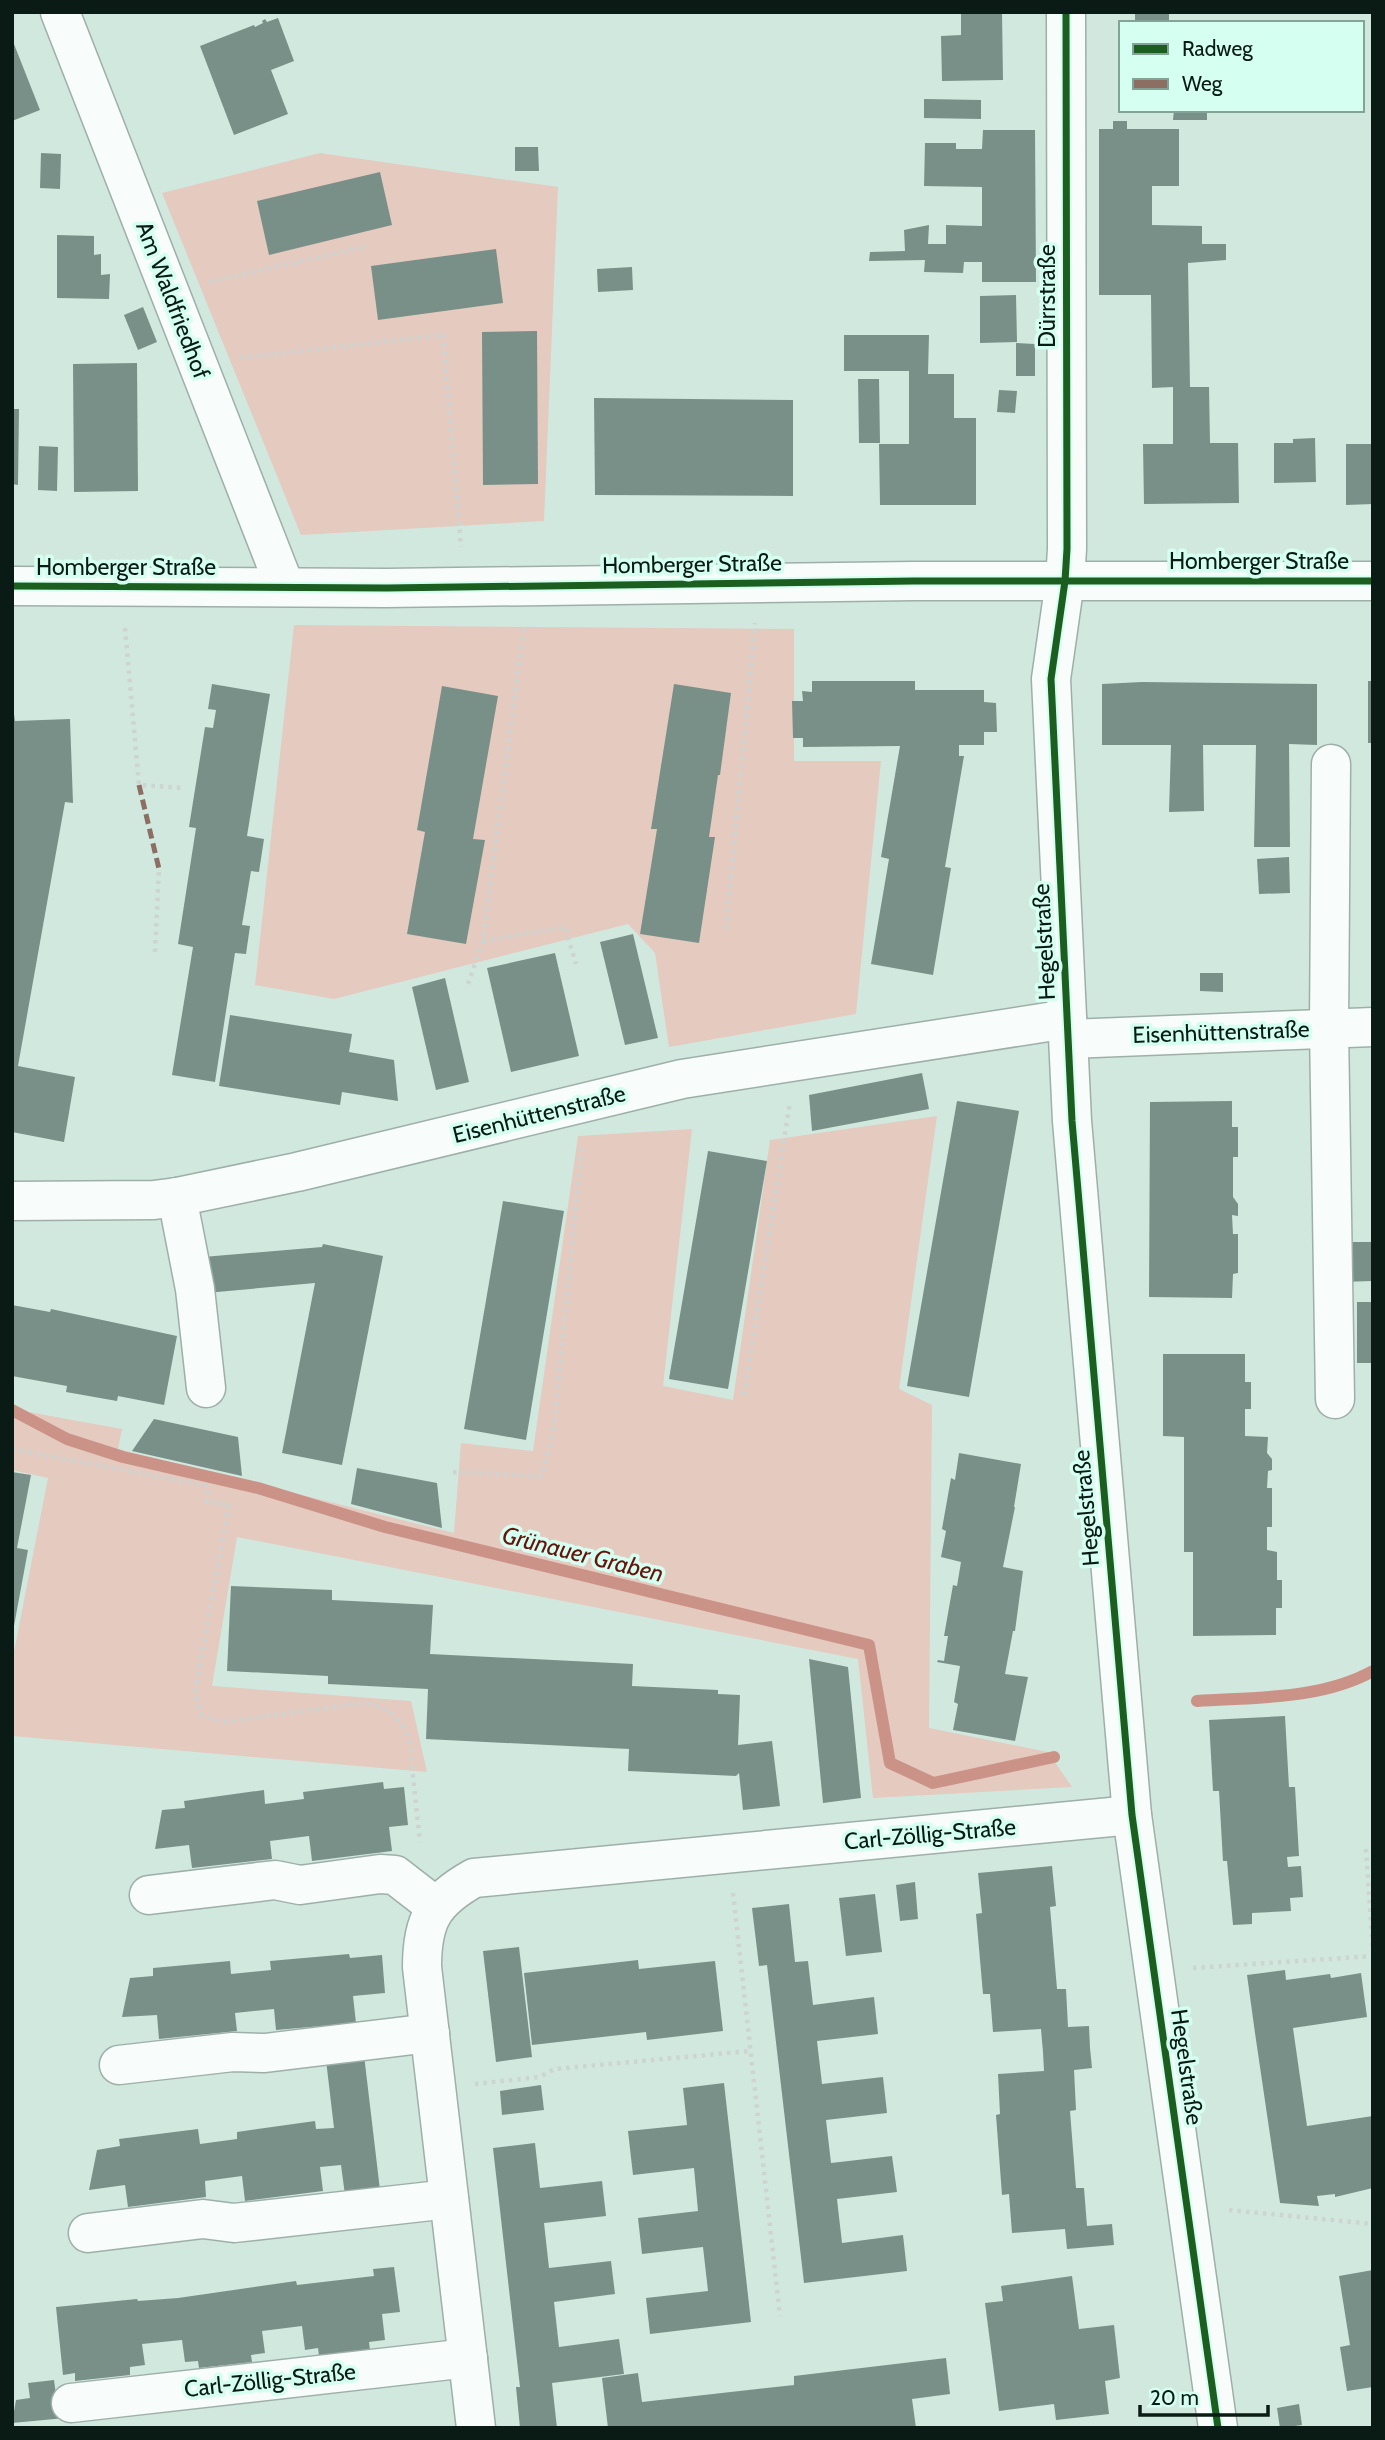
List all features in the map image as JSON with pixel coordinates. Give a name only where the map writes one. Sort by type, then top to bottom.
[{"type":"street","name":"Am Waldfriedhof","points":[[60,12],[285,587]]},
{"type":"street","name":"Dürrstraße","points":[[1065,581],[1066,12]]},
{"type":"street","name":"Hegelstraße","points":[[1065,581],[1051,679],[1072,1121],[1132,1815],[1218,2428]]},
{"type":"street","name":"Homberger Straße","points":[[12,586],[1373,581]]},
{"type":"street","points":[[1331,764],[1329,1028],[1335,1399]]},
{"type":"street","name":"Eisenhüttenstraße","points":[[12,1201],[154,1200],[177,1197],[298,1172],[681,1079],[796,1061],[1068,1029],[1373,1027]]},
{"type":"street","points":[[177,1197],[195,1289],[206,1388]]},
{"type":"street","name":"Carl-Zöllig-Straße","points":[[430,1902],[474,1878],[1132,1815]]},
{"type":"street","points":[[149,1895],[275,1881],[300,1885],[380,1874],[395,1875],[430,1902],[422,1943],[422,1967],[476,2428]]},
{"type":"street","points":[[119,2066],[233,2052],[265,2053],[430,2033]]},
{"type":"street","points":[[88,2233],[203,2218],[234,2223],[449,2199]]},
{"type":"street","name":"Carl-Zöllig-Straße","points":[[71,2403],[468,2357]]},
{"type":"path","points":[[169,290],[368,246]]},
{"type":"path","points":[[198,363],[443,335],[464,586]]},
{"type":"path","points":[[121,585],[139,785],[185,788]]},
{"type":"path","points":[[726,929],[756,615]]},
{"type":"path","points":[[468,984],[483,941],[525,619]]},
{"type":"path","points":[[155,952],[159,869]]},
{"type":"path","points":[[483,941],[565,927],[576,964]]},
{"type":"path","points":[[744,1395],[796,1061]]},
{"type":"path","points":[[453,1472],[542,1476],[553,1435],[587,1102]]},
{"type":"path","points":[[12,1449],[208,1486],[207,1502],[229,1504],[195,1693],[202,1716],[223,1722],[363,1703],[381,1706],[386,1710],[403,1725],[410,1738],[430,1902]]},
{"type":"path","points":[[1154,1971],[1373,1954],[1366,1849]]},
{"type":"path","points":[[729,1854],[780,2316]]},
{"type":"path","points":[[514,2080],[540,2077],[555,2069],[751,2051]]},
{"type":"path","points":[[1187,2205],[1373,2224]]},
{"type":"shaded area","points":[[320,153],[558,187],[544,521],[301,535],[162,193]]},
{"type":"shaded area","points":[[294,625],[794,629],[794,761],[881,761],[856,1014],[669,1047],[655,953],[628,924],[334,999],[255,985]]},
{"type":"shaded area","points":[[937,1116],[899,1389],[932,1405],[929,1728],[1048,1752],[1072,1787],[873,1798],[858,1659],[237,1537],[212,1686],[411,1701],[427,1772],[12,1736],[12,1662],[48,1478],[12,1470],[12,1409],[122,1429],[118,1449],[454,1533],[461,1443],[533,1451],[578,1136],[692,1129],[663,1386],[733,1400],[770,1140]]},
{"type":"building","points":[[961,12],[1002,12],[1003,80],[942,81],[941,36],[961,35]]},
{"type":"building","points":[[1135,12],[1169,12],[1169,21],[1135,21]]},
{"type":"building","points":[[278,18],[294,61],[271,70],[288,114],[234,135],[200,46],[254,25],[255,27],[265,19],[267,22]]},
{"type":"building","points":[[12,39],[40,110],[12,121]]},
{"type":"building","points":[[924,99],[981,100],[981,119],[924,118]]},
{"type":"building","points":[[1174,112],[1207,112],[1207,120],[1173,120]]},
{"type":"building","points":[[1113,121],[1127,121],[1127,129],[1179,129],[1179,186],[1152,186],[1152,225],[1202,226],[1202,244],[1226,244],[1226,260],[1188,263],[1190,387],[1209,387],[1210,443],[1238,443],[1239,503],[1144,504],[1143,444],[1173,444],[1173,387],[1152,388],[1151,295],[1099,295],[1099,129],[1113,129]]},
{"type":"building","points":[[983,130],[1035,130],[1036,282],[982,282],[982,262],[964,262],[963,273],[924,272],[925,260],[869,261],[870,252],[905,251],[904,230],[929,225],[928,244],[946,244],[946,225],[982,226],[982,187],[924,186],[925,143],[956,143],[956,149],[982,149]]},
{"type":"building","points":[[515,147],[538,147],[539,171],[515,171]]},
{"type":"building","points":[[41,153],[61,154],[60,189],[40,188]]},
{"type":"building","points":[[380,172],[392,225],[269,255],[257,201]]},
{"type":"building","points":[[57,235],[94,236],[94,255],[101,254],[101,275],[110,274],[109,299],[57,298]]},
{"type":"building","points":[[496,249],[503,303],[378,320],[371,266]]},
{"type":"building","points":[[632,267],[633,290],[598,292],[597,269]]},
{"type":"building","points":[[1016,295],[1017,342],[980,343],[980,296]]},
{"type":"building","points":[[143,307],[157,342],[138,350],[124,315]]},
{"type":"building","points":[[537,331],[538,484],[483,485],[482,332]]},
{"type":"building","points":[[844,335],[929,335],[928,374],[954,374],[954,418],[976,418],[976,505],[880,505],[879,444],[909,444],[909,371],[844,371]]},
{"type":"building","points":[[1016,343],[1035,344],[1035,376],[1016,376]]},
{"type":"building","points":[[137,363],[138,491],[74,492],[73,364]]},
{"type":"building","points":[[858,379],[879,379],[880,443],[859,443]]},
{"type":"building","points":[[999,390],[1017,391],[1015,413],[997,412]]},
{"type":"building","points":[[594,398],[793,400],[793,496],[595,495]]},
{"type":"building","points":[[12,409],[19,409],[18,485],[12,484]]},
{"type":"building","points":[[1315,438],[1316,482],[1274,483],[1274,443],[1293,443],[1293,439]]},
{"type":"building","points":[[1346,444],[1373,444],[1373,504],[1346,505]]},
{"type":"building","points":[[39,446],[58,447],[57,491],[38,490]]},
{"type":"building","points":[[812,681],[915,681],[915,690],[984,690],[984,702],[996,703],[997,732],[984,732],[984,745],[959,745],[959,756],[964,756],[945,867],[951,868],[933,975],[871,964],[889,859],[881,857],[900,746],[803,747],[803,738],[793,738],[792,701],[803,701],[802,691],[812,692]]},
{"type":"building","points":[[1368,681],[1373,681],[1373,743],[1368,743]]},
{"type":"building","points":[[212,684],[270,694],[247,836],[264,839],[259,872],[251,871],[242,925],[250,926],[246,954],[235,953],[215,1082],[172,1075],[193,947],[178,944],[196,828],[189,827],[205,727],[213,728],[216,710],[208,709]]},
{"type":"building","points":[[674,684],[731,693],[709,837],[715,837],[699,943],[640,934],[657,829],[651,829]]},
{"type":"building","points":[[1102,684],[1317,684],[1317,745],[1289,744],[1290,847],[1254,847],[1256,745],[1203,745],[1204,811],[1169,812],[1171,745],[1102,745]]},
{"type":"building","points":[[442,686],[498,696],[473,839],[485,840],[466,944],[407,934],[425,832],[417,830]]},
{"type":"building","points":[[12,714],[15,721],[70,719],[73,803],[65,802],[18,1066],[75,1077],[64,1142],[12,1132]]},
{"type":"building","points":[[1289,857],[1290,893],[1259,894],[1257,859]]},
{"type":"building","points":[[633,934],[658,1038],[625,1045],[600,942]]},
{"type":"building","points":[[555,953],[579,1056],[511,1072],[487,968]]},
{"type":"building","points":[[1200,973],[1223,973],[1223,992],[1200,991]]},
{"type":"building","points":[[445,978],[469,1082],[436,1090],[412,987]]},
{"type":"building","points":[[230,1015],[352,1034],[349,1052],[394,1060],[398,1101],[342,1092],[340,1105],[219,1086]]},
{"type":"building","points":[[922,1073],[929,1109],[812,1131],[809,1095]]},
{"type":"building","points":[[957,1101],[1019,1111],[969,1397],[907,1386]]},
{"type":"building","points":[[1232,1101],[1232,1127],[1238,1127],[1238,1157],[1233,1157],[1233,1197],[1238,1204],[1238,1216],[1232,1215],[1233,1234],[1238,1234],[1238,1273],[1233,1274],[1232,1298],[1149,1297],[1150,1102]]},
{"type":"building","points":[[708,1151],[767,1161],[728,1389],[669,1379]]},
{"type":"building","points":[[503,1201],[564,1211],[526,1440],[464,1429]]},
{"type":"building","points":[[1340,1242],[1373,1242],[1373,1281],[1340,1282]]},
{"type":"building","points":[[323,1244],[383,1256],[342,1465],[282,1453],[315,1283],[206,1293],[203,1257],[322,1247]]},
{"type":"building","points":[[1357,1302],[1373,1302],[1373,1363],[1357,1363]]},
{"type":"building","points":[[12,1305],[50,1312],[51,1309],[177,1336],[164,1405],[118,1396],[117,1401],[66,1392],[67,1386],[12,1376]]},
{"type":"building","points":[[1163,1354],[1245,1354],[1245,1382],[1251,1382],[1251,1409],[1245,1409],[1245,1436],[1268,1437],[1267,1453],[1272,1459],[1267,1488],[1272,1488],[1272,1527],[1267,1527],[1267,1550],[1277,1552],[1277,1580],[1282,1580],[1282,1608],[1276,1608],[1276,1635],[1193,1636],[1193,1552],[1184,1552],[1184,1437],[1163,1436]]},
{"type":"building","points":[[154,1419],[238,1437],[242,1476],[132,1451]]},
{"type":"building","points":[[959,1453],[1021,1464],[1003,1567],[1023,1571],[1015,1631],[1005,1674],[1028,1677],[1015,1741],[953,1730],[958,1704],[954,1702],[960,1666],[937,1662],[944,1661],[948,1636],[944,1636],[953,1585],[957,1586],[961,1562],[941,1557],[946,1531],[942,1529],[951,1478],[955,1480]]},
{"type":"building","points":[[357,1468],[437,1483],[442,1528],[351,1504]]},
{"type":"building","points":[[12,1472],[31,1475],[17,1548],[28,1550],[14,1626]]},
{"type":"building","points":[[231,1586],[332,1590],[332,1600],[433,1605],[430,1654],[633,1664],[632,1686],[718,1690],[718,1694],[740,1695],[738,1745],[772,1741],[780,1806],[743,1810],[739,1773],[736,1776],[628,1771],[629,1749],[426,1739],[428,1689],[328,1684],[328,1676],[227,1671]]},
{"type":"building","points":[[809,1659],[848,1667],[861,1798],[823,1803]]},
{"type":"building","points":[[1285,1716],[1289,1787],[1295,1787],[1299,1856],[1287,1857],[1288,1867],[1301,1866],[1303,1897],[1290,1898],[1291,1911],[1252,1913],[1252,1924],[1233,1925],[1227,1861],[1223,1861],[1219,1791],[1213,1791],[1209,1720]]},
{"type":"building","points":[[383,1782],[384,1789],[404,1787],[408,1825],[389,1827],[392,1851],[312,1861],[309,1836],[270,1841],[272,1859],[192,1868],[189,1845],[155,1849],[162,1810],[185,1808],[184,1801],[264,1790],[265,1804],[304,1799],[303,1792]]},
{"type":"building","points":[[1052,1866],[1056,1906],[1050,1907],[1057,1989],[1066,1989],[1068,2027],[1089,2026],[1092,2068],[1074,2070],[1076,2110],[1070,2111],[1076,2188],[1084,2188],[1087,2226],[1112,2224],[1114,2245],[1067,2249],[1065,2229],[1012,2233],[1009,2194],[1002,2195],[996,2115],[1000,2114],[998,2074],[1044,2071],[1043,2052],[1041,2029],[993,2032],[990,1994],[983,1994],[976,1914],[982,1913],[978,1873]]},
{"type":"building","points":[[915,1882],[918,1919],[900,1921],[896,1885]]},
{"type":"building","points":[[875,1894],[882,1952],[846,1956],[839,1898]]},
{"type":"building","points":[[789,1904],[795,1962],[808,1961],[813,2005],[874,1997],[878,2034],[817,2041],[822,2084],[883,2077],[887,2113],[826,2120],[831,2163],[892,2156],[897,2192],[837,2199],[842,2243],[903,2235],[907,2271],[804,2283],[767,1965],[759,1966],[752,1908]]},
{"type":"building","points":[[519,1947],[532,2057],[496,2062],[483,1951]]},
{"type":"building","points":[[349,1954],[350,1958],[382,1955],[385,1993],[353,1996],[356,2023],[276,2030],[274,2009],[235,2013],[237,2031],[159,2039],[157,2015],[122,2017],[130,1978],[153,1976],[153,1968],[230,1961],[231,1974],[271,1970],[270,1961]]},
{"type":"building","points":[[638,1960],[639,1969],[715,1961],[723,2031],[647,2040],[646,2032],[532,2045],[524,1973]]},
{"type":"building","points":[[1285,1970],[1286,1980],[1330,1974],[1331,1978],[1361,1973],[1367,2017],[1293,2028],[1307,2126],[1373,2116],[1373,2188],[1335,2197],[1335,2194],[1317,2196],[1319,2206],[1280,2203],[1255,2033],[1247,1975]]},
{"type":"building","points":[[364,2055],[380,2190],[345,2195],[341,2165],[320,2167],[323,2191],[245,2201],[242,2176],[205,2181],[206,2197],[128,2207],[125,2185],[89,2190],[97,2150],[120,2146],[119,2139],[198,2129],[200,2144],[237,2139],[237,2132],[315,2121],[316,2129],[334,2128],[326,2060]]},
{"type":"building","points":[[724,2083],[751,2322],[650,2334],[646,2298],[708,2291],[703,2247],[642,2254],[638,2218],[698,2211],[694,2168],[633,2175],[628,2131],[687,2125],[683,2088]]},
{"type":"building","points":[[541,2085],[544,2110],[502,2115],[500,2091]]},
{"type":"building","points":[[535,2143],[540,2188],[602,2181],[606,2216],[544,2223],[549,2268],[611,2261],[615,2294],[554,2302],[559,2347],[619,2339],[624,2374],[552,2383],[557,2428],[520,2428],[516,2387],[520,2387],[493,2148]]},
{"type":"building","points":[[394,2267],[400,2312],[382,2314],[385,2340],[369,2342],[370,2350],[319,2356],[318,2348],[305,2350],[302,2326],[262,2331],[265,2353],[251,2355],[252,2362],[199,2368],[198,2361],[185,2362],[182,2340],[142,2344],[145,2365],[130,2367],[130,2375],[75,2381],[75,2373],[63,2375],[56,2307],[178,2298],[296,2281],[297,2285],[374,2276],[373,2269]]},
{"type":"building","points":[[1373,2270],[1373,2387],[1347,2391],[1340,2347],[1350,2345],[1339,2276]]},
{"type":"building","points":[[1072,2276],[1079,2329],[1114,2325],[1120,2378],[1105,2381],[1109,2414],[1056,2420],[1054,2404],[999,2411],[985,2303],[1003,2301],[1001,2286]]},
{"type":"building","points":[[946,2358],[950,2394],[912,2399],[916,2428],[608,2428],[602,2378],[638,2373],[642,2402],[794,2385],[794,2376]]},
{"type":"building","points":[[54,2380],[56,2395],[65,2418],[12,2423],[16,2400],[30,2398],[28,2383]]},
{"type":"building","points":[[1299,2404],[1302,2425],[1280,2428],[1277,2408]]},
{"type":"waterway","name":"Grünauer Graben","points":[[12,1410],[67,1439],[123,1457],[258,1488],[385,1527],[869,1645],[890,1763],[933,1783],[1054,1757]]},
{"type":"waterway","name":"Grünauer Graben","points":[[1197,1701],[1309,1692],[1353,1680],[1373,1671]]},
{"type":"marked path","points":[[139,785],[159,869]]},
{"type":"cycle path","points":[[1066,12],[1067,549],[1051,679],[1072,1121],[1132,1815],[1218,2428]]},
{"type":"cycle path","points":[[12,586],[387,588],[914,581],[1373,581]]}]
